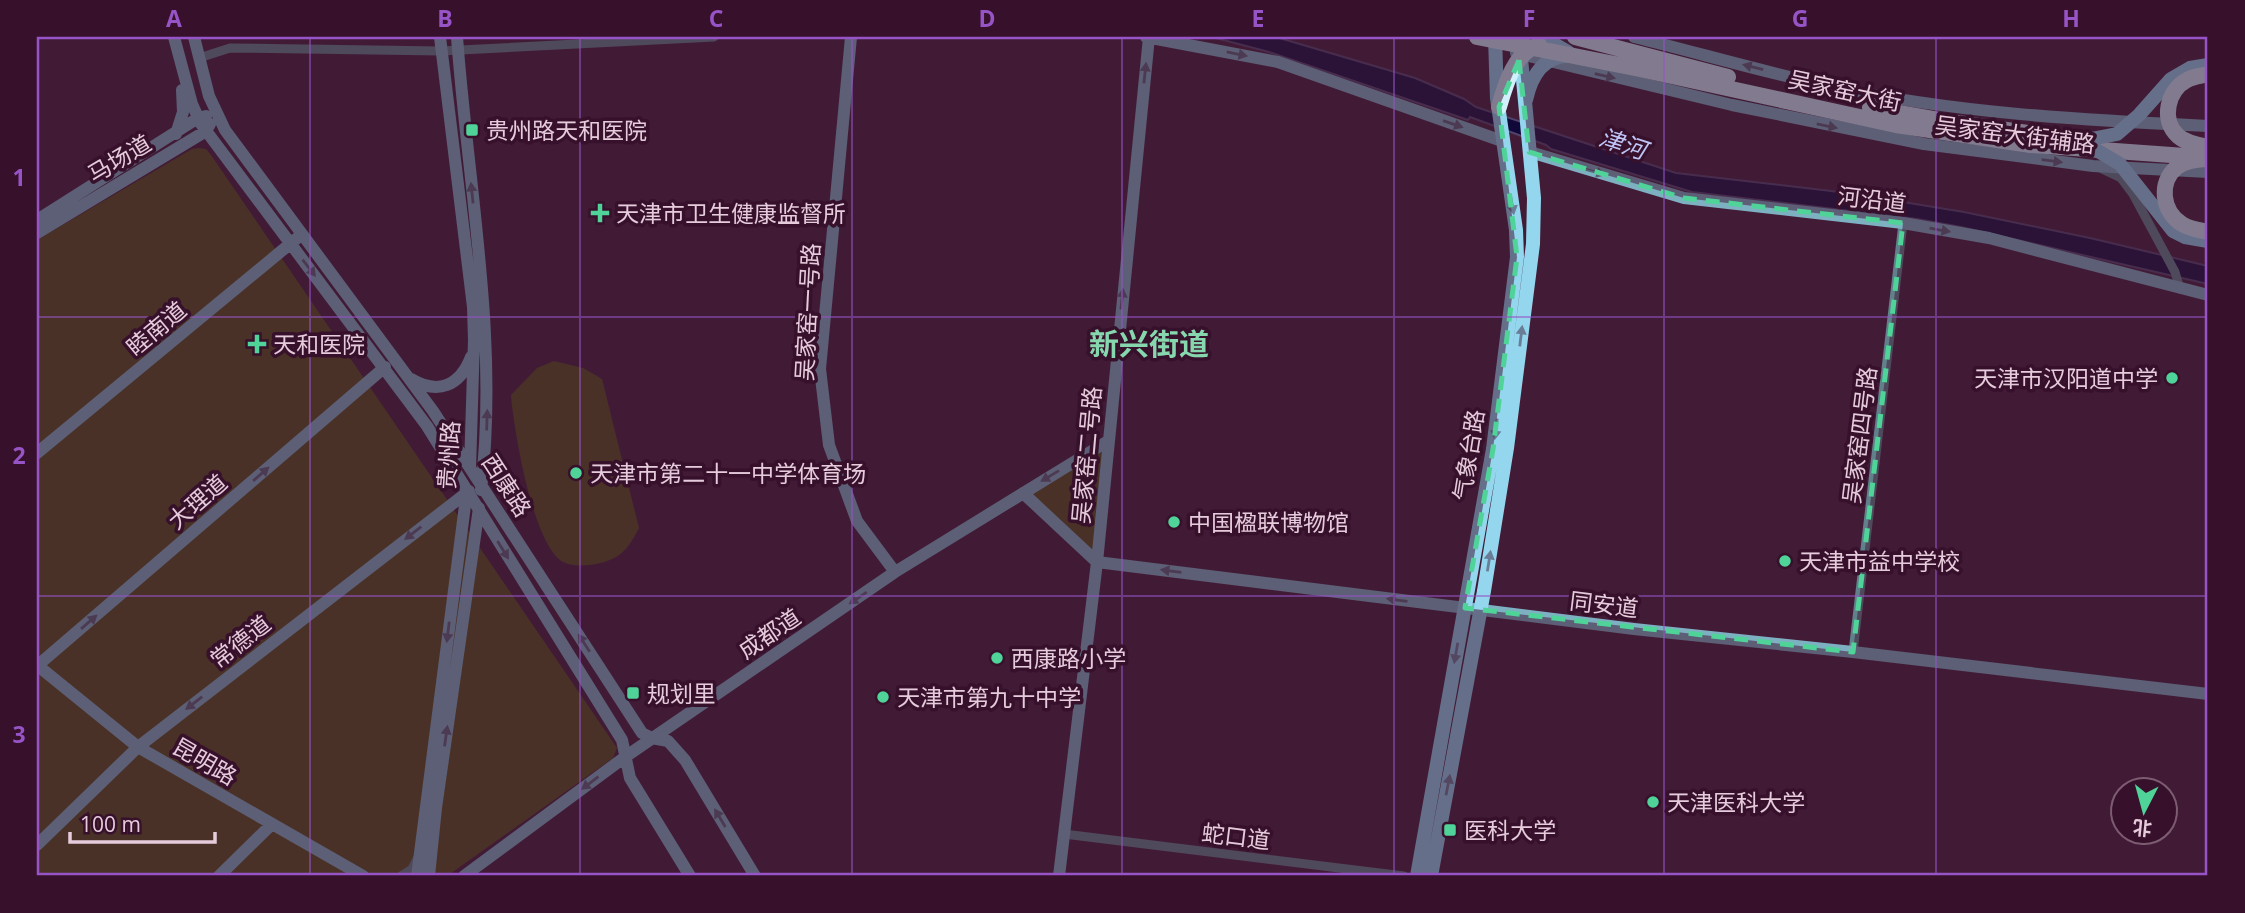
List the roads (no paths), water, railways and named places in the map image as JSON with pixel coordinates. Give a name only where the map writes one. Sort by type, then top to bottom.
[{"type":"highway","name":"吴家窑大街","points":[[1477,37],[1495,38],[1585,58],[1716,80]]},
{"type":"highway","name":"吴家窑大街","points":[[1575,37],[1716,80],[1896,125],[2092,153],[2208,158]]},
{"type":"highway","points":[[1499,107],[1506,84],[1528,47],[1644,56]]},
{"type":"highway","points":[[2208,74],[2189,78],[2181,84],[2171,98],[2168,113],[2173,131],[2179,138],[2208,148]]},
{"type":"highway","name":"吴家窑大街","points":[[2092,153],[2208,148]]},
{"type":"highway","points":[[2208,158],[2190,160],[2175,168],[2165,183],[2164,192],[2166,205],[2175,219],[2191,228],[2208,232]]},
{"type":"main road","name":"气象台路","points":[[1417,876],[1493,449],[1517,257],[1516,230],[1502,138],[1495,38]]},
{"type":"main road","name":"气象台路","points":[[1431,876],[1481,610],[1507,448],[1533,244],[1534,198],[1524,108],[1528,47]]},
{"type":"main road","points":[[1524,108],[1533,78],[1547,62],[1559,56],[1585,58]]},
{"type":"main road","points":[[2208,65],[2190,68],[2171,79],[2124,129],[2092,153],[2120,164],[2173,231],[2185,237],[2208,241]]},
{"type":"street","points":[[174,37],[204,125],[218,132],[262,189],[281,207]]},
{"type":"street","points":[[174,37],[184,107],[176,140],[205,142],[225,154]]},
{"type":"street","points":[[194,37],[216,114]]},
{"type":"street","name":"贵州路","points":[[417,876],[470,467],[474,340],[470,279],[440,37]]},
{"type":"street","points":[[199,58],[230,48],[441,51],[458,43],[714,37]]},
{"type":"street","name":"吴家窑一号路","points":[[851,37],[820,369],[830,445],[856,521],[895,572]]},
{"type":"street","points":[[1147,37],[1278,62],[1502,138]]},
{"type":"street","name":"吴家窑二号路","points":[[1059,876],[1097,562],[1147,37]]},
{"type":"street","name":"吴家窑大街辅路","points":[[1633,37],[1830,86],[1896,98],[1993,112],[2068,119],[2208,126]]},
{"type":"street","name":"贵州路","points":[[429,876],[436,808],[482,488],[487,420],[487,352],[458,43]]},
{"type":"street","name":"吴家窑大街辅路","points":[[1528,47],[1547,62],[1869,134],[1979,152],[2092,153],[2208,172]]},
{"type":"street","name":"马场道","points":[[37,220],[204,125],[216,114]]},
{"type":"street","name":"西康路","points":[[216,114],[281,207],[439,419],[642,733],[668,741],[685,760],[755,876]]},
{"type":"street","name":"西康路","points":[[204,125],[439,445],[622,740],[630,778],[690,876]]},
{"type":"street","name":"马场道","points":[[37,233],[176,140]]},
{"type":"street","name":"河沿道","points":[[1529,148],[1684,198],[1903,223],[1989,238],[2208,295]]},
{"type":"street","points":[[2092,153],[2121,178],[2133,194],[2166,254],[2180,289]]},
{"type":"street","name":"吴家窑四号路","points":[[1853,652],[1903,223]]},
{"type":"street","name":"睦南道","points":[[37,453],[302,235]]},
{"type":"street","points":[[408,378],[433,388],[448,385],[466,368],[474,340]]},
{"type":"street","name":"大理道","points":[[37,666],[385,368]]},
{"type":"street","name":"成都道","points":[[464,876],[625,757],[895,572],[1108,441]]},
{"type":"street","name":"常德道","points":[[37,845],[138,747],[467,492],[482,488]]},
{"type":"street","points":[[1023,493],[1097,562]]},
{"type":"street","name":"同安道","points":[[1097,562],[1634,629],[2208,694]]},
{"type":"street","name":"昆明路","points":[[37,666],[138,747],[363,876]]},
{"type":"street","points":[[219,876],[272,824]]},
{"type":"street","name":"蛇口道","points":[[1064,834],[1404,876]]},
{"type":"street","points":[[401,876],[412,869],[419,854]]},
{"type":"place","name":"贵州路天和医院","points":[[472,130]]},
{"type":"place","name":"天津市卫生健康监督所","points":[[600,213]]},
{"type":"place","name":"天和医院","points":[[257,344]]},
{"type":"place","name":"天津市汉阳道中学","points":[[2172,378]]},
{"type":"place","name":"天津市第二十一中学体育场","points":[[576,473]]},
{"type":"place","name":"中国楹联博物馆","points":[[1174,522]]},
{"type":"place","name":"天津市益中学校","points":[[1785,561]]},
{"type":"place","name":"西康路小学","points":[[997,658]]},
{"type":"place","name":"规划里","points":[[633,693]]},
{"type":"place","name":"天津市第九十中学","points":[[883,697]]},
{"type":"place","name":"天津医科大学","points":[[1653,802]]},
{"type":"place","name":"医科大学","points":[[1450,830]]},
{"type":"district","name":"新兴街道","points":[[1149,343]]},
{"type":"water label","name":"津河","points":[[1623,143]]}]
